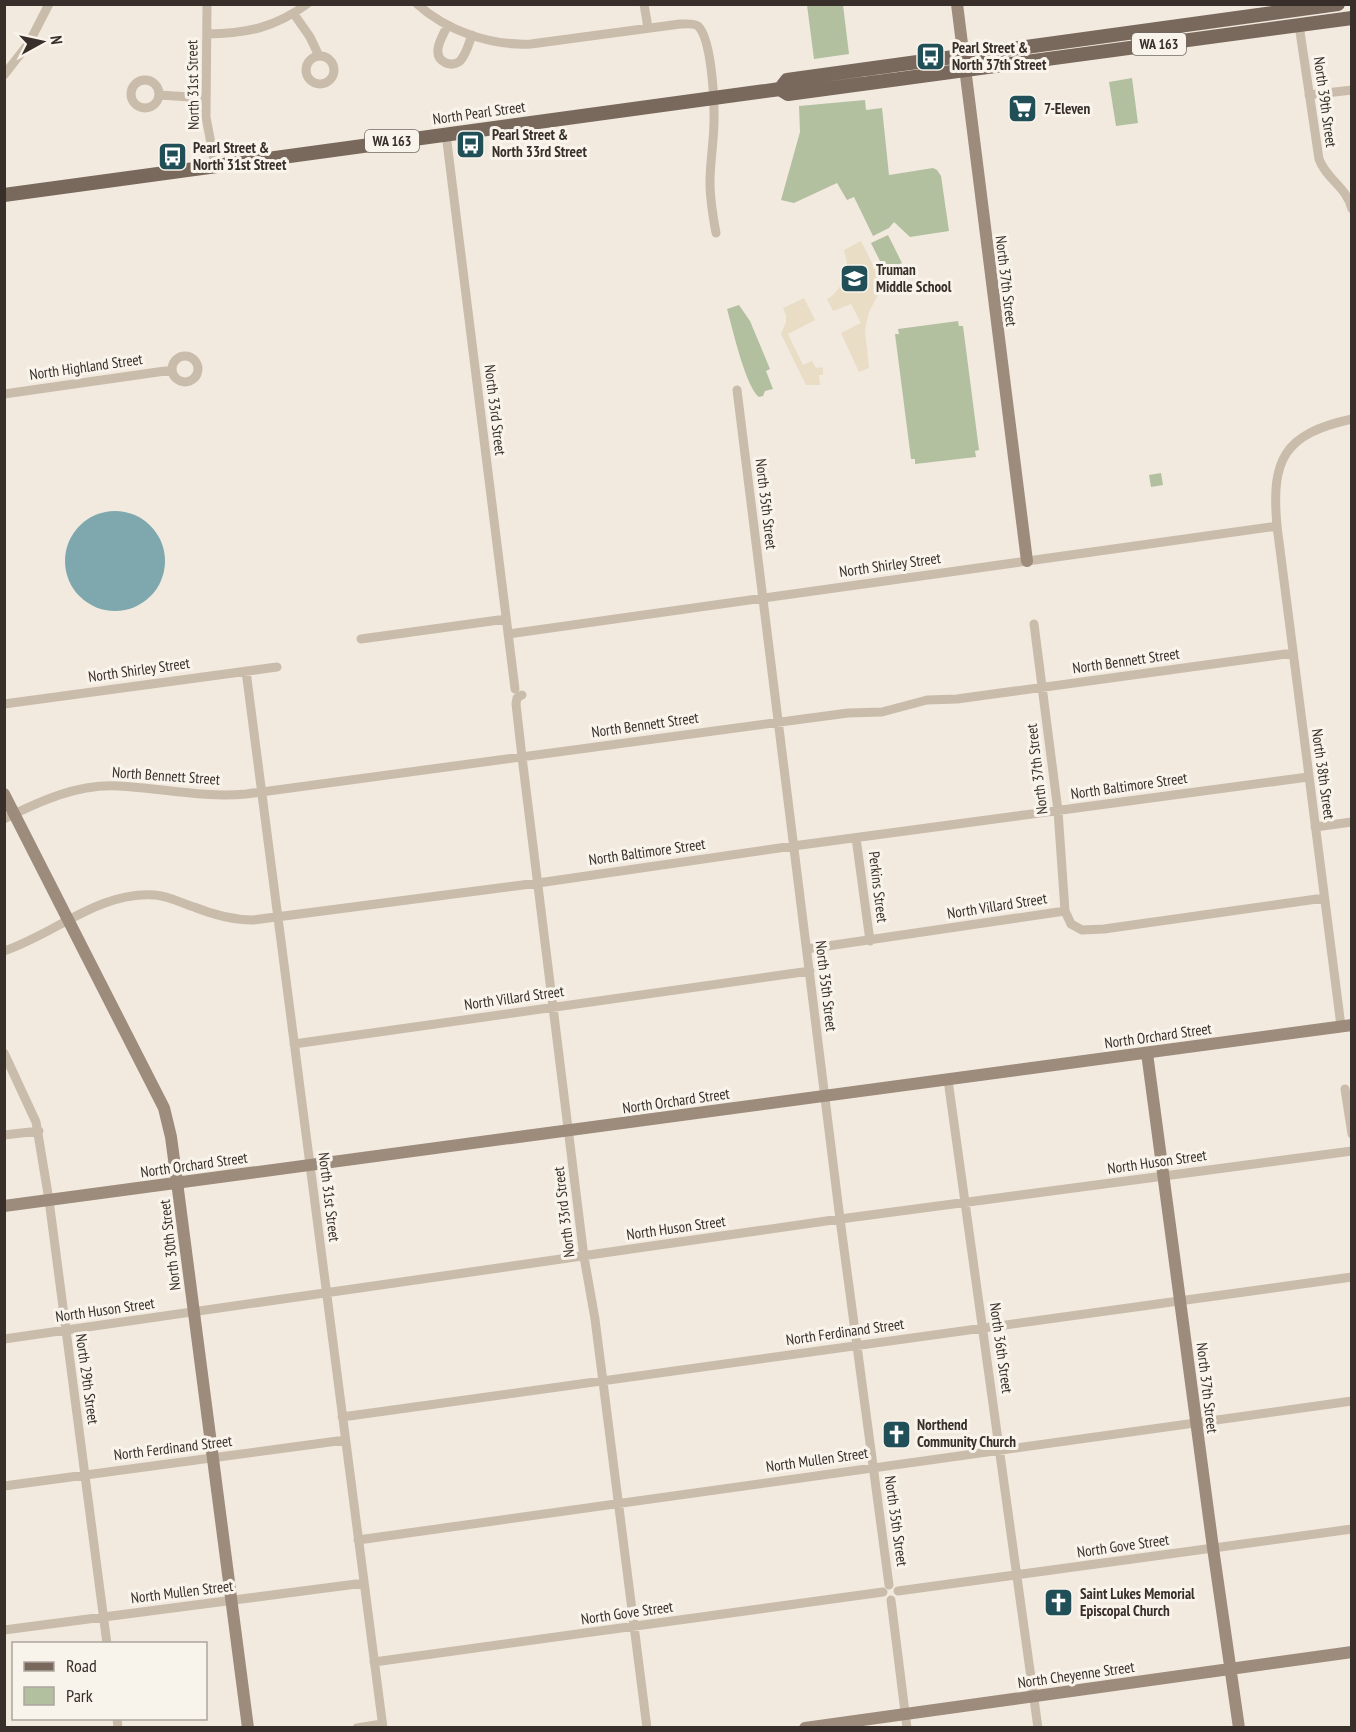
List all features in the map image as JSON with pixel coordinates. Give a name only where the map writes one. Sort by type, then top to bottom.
[{"type":"main road","name":"North Pearl Street","points":[[4,195],[780,88],[789,94],[965,62],[1338,4]]},
{"type":"main road","name":"North Pearl Street","points":[[965,62],[1352,18]]},
{"type":"street","points":[[4,75],[29,43],[50,4]]},
{"type":"street","name":"North 31st Street","points":[[207,4],[206,98],[208,135],[215,165]]},
{"type":"street","points":[[208,34],[247,32],[263,28],[294,14],[307,4]]},
{"type":"street","points":[[417,4],[448,25],[472,35],[520,45],[695,24],[705,39],[713,99],[710,183],[716,233]]},
{"type":"street","points":[[644,4],[648,28]]},
{"type":"street","name":"North 37th Street","points":[[957,4],[1026,561]]},
{"type":"street","points":[[294,14],[310,37],[319,56]]},
{"type":"street","points":[[448,25],[438,49],[440,57],[446,63],[454,64],[461,59],[472,35]]},
{"type":"street","name":"North 39th Street","points":[[1299,25],[1321,165],[1346,193],[1352,209]]},
{"type":"street","points":[[1309,95],[1352,90]]},
{"type":"street","points":[[159,95],[206,98]]},
{"type":"street","name":"North 33rd Street","points":[[446,134],[506,619],[519,692],[516,704],[522,757],[584,1257],[647,1728]]},
{"type":"street","name":"North Highland Street","points":[[4,394],[172,370]]},
{"type":"street","name":"North 35th Street","points":[[737,390],[840,1220],[858,1345],[886,1589]]},
{"type":"street","name":"North 38th Street","points":[[1346,1026],[1324,898],[1275,501],[1276,478],[1284,454],[1307,434],[1329,424],[1352,419]]},
{"type":"street","name":"North Shirley Street","points":[[508,634],[1277,526]]},
{"type":"street","points":[[361,639],[506,619]]},
{"type":"street","name":"North 37th Street","points":[[1034,624],[1058,811],[1065,911]]},
{"type":"street","name":"North Bennett Street","points":[[9,817],[55,796],[100,787],[117,786],[222,795],[261,792],[848,713],[882,712],[927,700],[957,699],[1293,653]]},
{"type":"street","name":"North Shirley Street","points":[[4,704],[277,667]]},
{"type":"street","name":"North 31st Street","points":[[246,671],[382,1726]]},
{"type":"street","name":"North Baltimore Street","points":[[4,951],[110,900],[140,895],[169,898],[236,920],[278,917],[1308,777]]},
{"type":"street","name":"North 30th Street","points":[[4,794],[9,817],[69,921],[164,1108],[171,1137],[248,1728]]},
{"type":"street","points":[[1316,827],[1352,822]]},
{"type":"street","name":"Perkins Street","points":[[856,838],[870,941]]},
{"type":"street","name":"North Villard Street","points":[[807,949],[1065,911],[1073,926],[1090,930],[1324,898]]},
{"type":"street","name":"North Villard Street","points":[[294,1044],[810,971]]},
{"type":"street","name":"North Orchard Street","points":[[4,1206],[1346,1026]]},
{"type":"street","name":"North 29th Street","points":[[4,1053],[25,1094],[39,1131],[107,1642]]},
{"type":"street","name":"North 37th Street","points":[[1147,1053],[1239,1728]]},
{"type":"street","name":"North 36th Street","points":[[948,1080],[1038,1728]]},
{"type":"street","points":[[1345,1089],[1352,1134]]},
{"type":"street","points":[[4,1135],[39,1131]]},
{"type":"street","name":"North Huson Street","points":[[4,1340],[840,1220],[1352,1151]]},
{"type":"street","name":"North Ferdinand Street","points":[[342,1417],[1352,1277]]},
{"type":"street","name":"North Mullen Street","points":[[358,1540],[1352,1401]]},
{"type":"street","name":"North Ferdinand Street","points":[[4,1486],[345,1440]]},
{"type":"street","name":"North Gove Street","points":[[898,1591],[1352,1528]]},
{"type":"street","name":"North Mullen Street","points":[[4,1630],[364,1583]]},
{"type":"street","points":[[896,1587],[897,1596],[891,1600],[885,1598],[886,1589],[896,1587]]},
{"type":"street","name":"North Gove Street","points":[[374,1662],[634,1627],[886,1589]]},
{"type":"street","points":[[891,1600],[907,1728]]},
{"type":"street","name":"North Cheyenne Street","points":[[805,1728],[1352,1652]]},
{"type":"street","points":[[357,1728],[382,1726]]},
{"type":"green space","points":[[807,5],[843,5],[849,54],[814,59]]},
{"type":"green space","points":[[1132,78],[1138,123],[1116,126],[1109,82]]},
{"type":"green space","points":[[865,100],[866,110],[882,108],[889,175],[933,168],[941,176],[949,231],[910,237],[894,222],[889,228],[873,236],[854,197],[847,200],[837,183],[794,203],[781,200],[800,132],[799,106]]},
{"type":"green space","points":[[888,235],[902,263],[885,271],[871,243]]},
{"type":"green space","points":[[739,305],[750,321],[770,369],[766,371],[773,389],[765,391],[763,396],[759,397],[744,370],[727,309]]},
{"type":"green space","points":[[958,321],[959,326],[963,326],[979,450],[975,451],[976,457],[915,464],[915,459],[911,459],[895,334],[899,334],[898,329]]},
{"type":"green space","points":[[1161,473],[1163,485],[1151,487],[1149,475]]},
{"type":"shaded area","points":[[861,241],[883,285],[869,312],[865,330],[869,368],[859,372],[841,333],[861,323],[851,304],[833,311],[827,299],[844,282],[847,263],[844,250]]},
{"type":"shaded area","points":[[804,298],[815,320],[788,334],[803,365],[812,361],[816,368],[823,367],[823,375],[819,375],[820,385],[806,385],[781,334],[786,322],[783,308]]},
{"type":"water","points":[[115,511],[134,515],[150,526],[161,542],[165,561],[161,580],[150,596],[134,607],[115,611],[96,607],[80,596],[69,580],[65,561],[69,542],[80,526],[96,515]]},
{"type":"place","name":"Pearl Street & North 37th Street","points":[[931,57]]},
{"type":"place","name":"7-Eleven","points":[[1023,109]]},
{"type":"place","name":"Pearl Street & North 33rd Street","points":[[471,144]]},
{"type":"place","name":"Pearl Street & North 31st Street","points":[[172,157]]},
{"type":"place","name":"Truman Middle School","points":[[855,279]]},
{"type":"place","name":"Northend Community Church","points":[[896,1434]]},
{"type":"place","name":"Saint Lukes Memorial Episcopal Church","points":[[1059,1603]]}]
